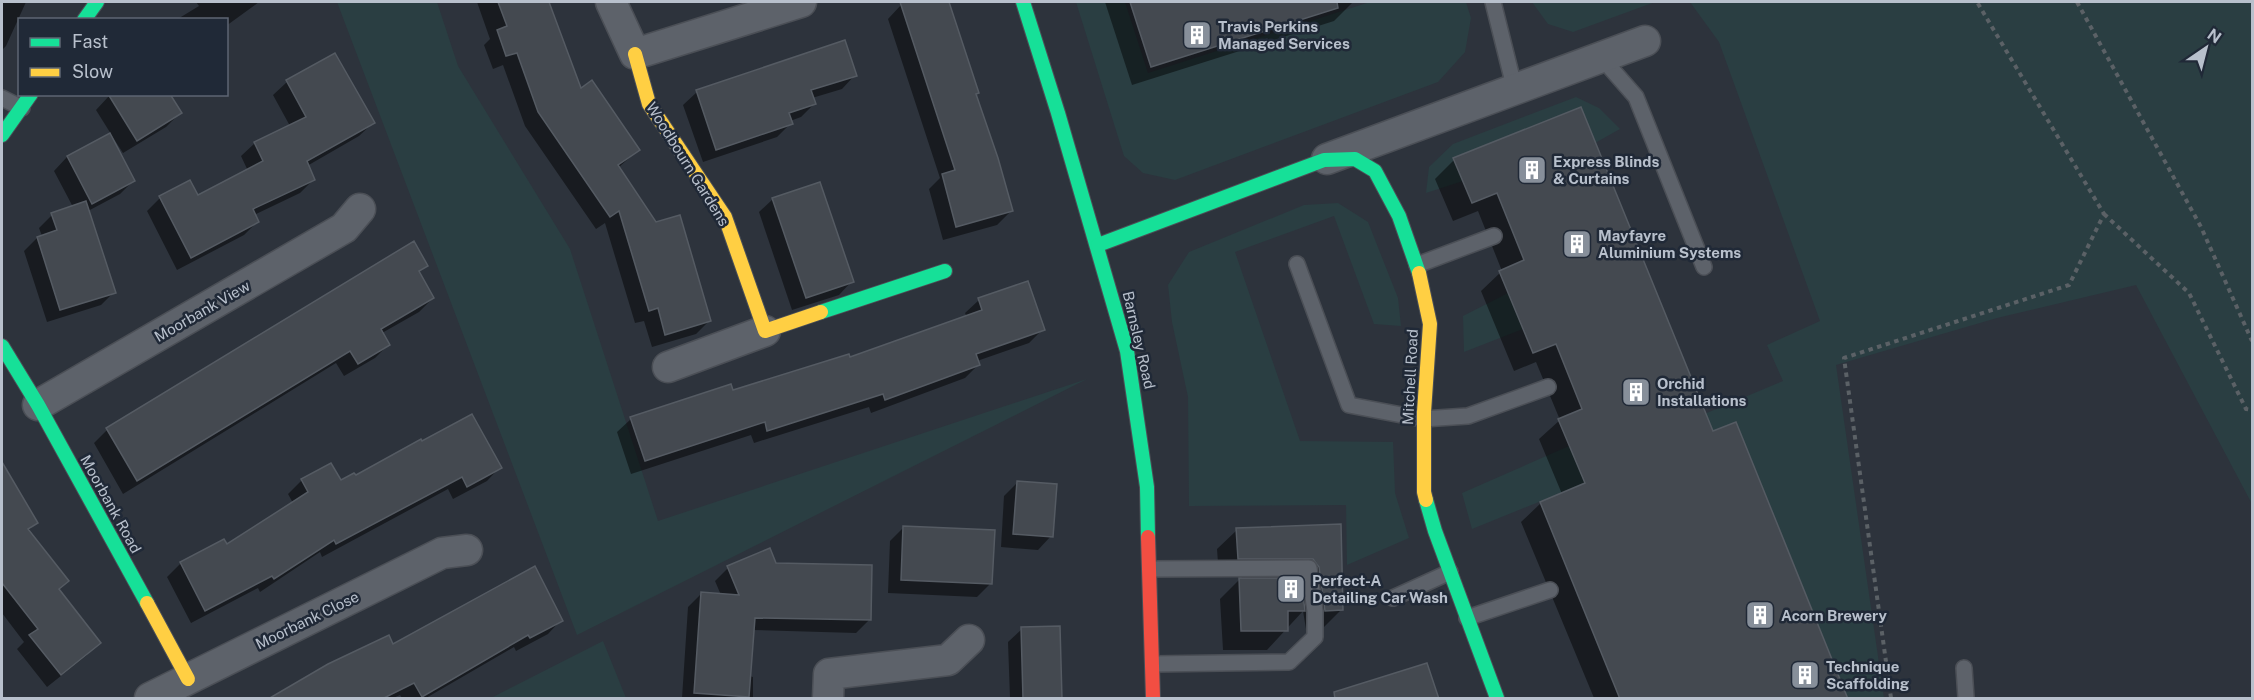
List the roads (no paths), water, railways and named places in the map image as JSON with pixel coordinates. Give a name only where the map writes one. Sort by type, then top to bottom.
[{"type":"street","points":[[85,18],[97,2]]},
{"type":"street","name":"Woodbourn Gardens","points":[[611,2],[635,54],[649,104],[725,217],[765,331]]},
{"type":"street","points":[[635,54],[801,2]]},
{"type":"street","name":"Barnsley Road","points":[[1023,2],[1098,245],[1127,351],[1148,487],[1152,699]]},
{"type":"street","points":[[1324,160],[1645,41]]},
{"type":"street","points":[[2,135],[31,96]]},
{"type":"street","name":"Mitchell Road","points":[[1098,245],[1324,160],[1355,159],[1375,171],[1399,216],[1417,265],[1430,324],[1424,419],[1424,492],[1435,531],[1497,699]]},
{"type":"street","name":"Moorbank View","points":[[38,405],[344,228],[360,209]]},
{"type":"street","points":[[668,368],[765,331],[945,271]]},
{"type":"street","name":"Moorbank Road","points":[[2,346],[38,405],[188,679]]},
{"type":"street","name":"Moorbank Close","points":[[150,699],[442,553],[467,550]]},
{"type":"street","points":[[828,699],[829,674],[948,660],[969,640]]},
{"type":"lane","points":[[1493,2],[1515,90]]},
{"type":"lane","points":[[1601,57],[1636,97],[1704,267]]},
{"type":"lane","points":[[2,98],[22,108]]},
{"type":"lane","points":[[1417,265],[1494,236]]},
{"type":"lane","points":[[1297,264],[1349,405],[1424,419],[1468,416],[1548,387]]},
{"type":"lane","points":[[1150,569],[1309,568],[1315,611],[1315,638],[1288,662],[1153,664]]},
{"type":"lane","points":[[1393,597],[1450,572]]},
{"type":"lane","points":[[1467,618],[1550,590]]},
{"type":"lane","points":[[1964,668],[1966,699]]},
{"type":"place","name":"Travis Perkins Managed Services","points":[[1197,35]]},
{"type":"place","name":"Express Blinds & Curtains","points":[[1532,170]]},
{"type":"place","name":"Mayfayre Aluminium Systems","points":[[1577,244]]},
{"type":"place","name":"Orchid Installations","points":[[1636,392]]},
{"type":"place","name":"Perfect-A Detailing Car Wash","points":[[1291,589]]},
{"type":"place","name":"Acorn Brewery","points":[[1760,615]]},
{"type":"place","name":"Technique Scaffolding","points":[[1805,675]]}]
